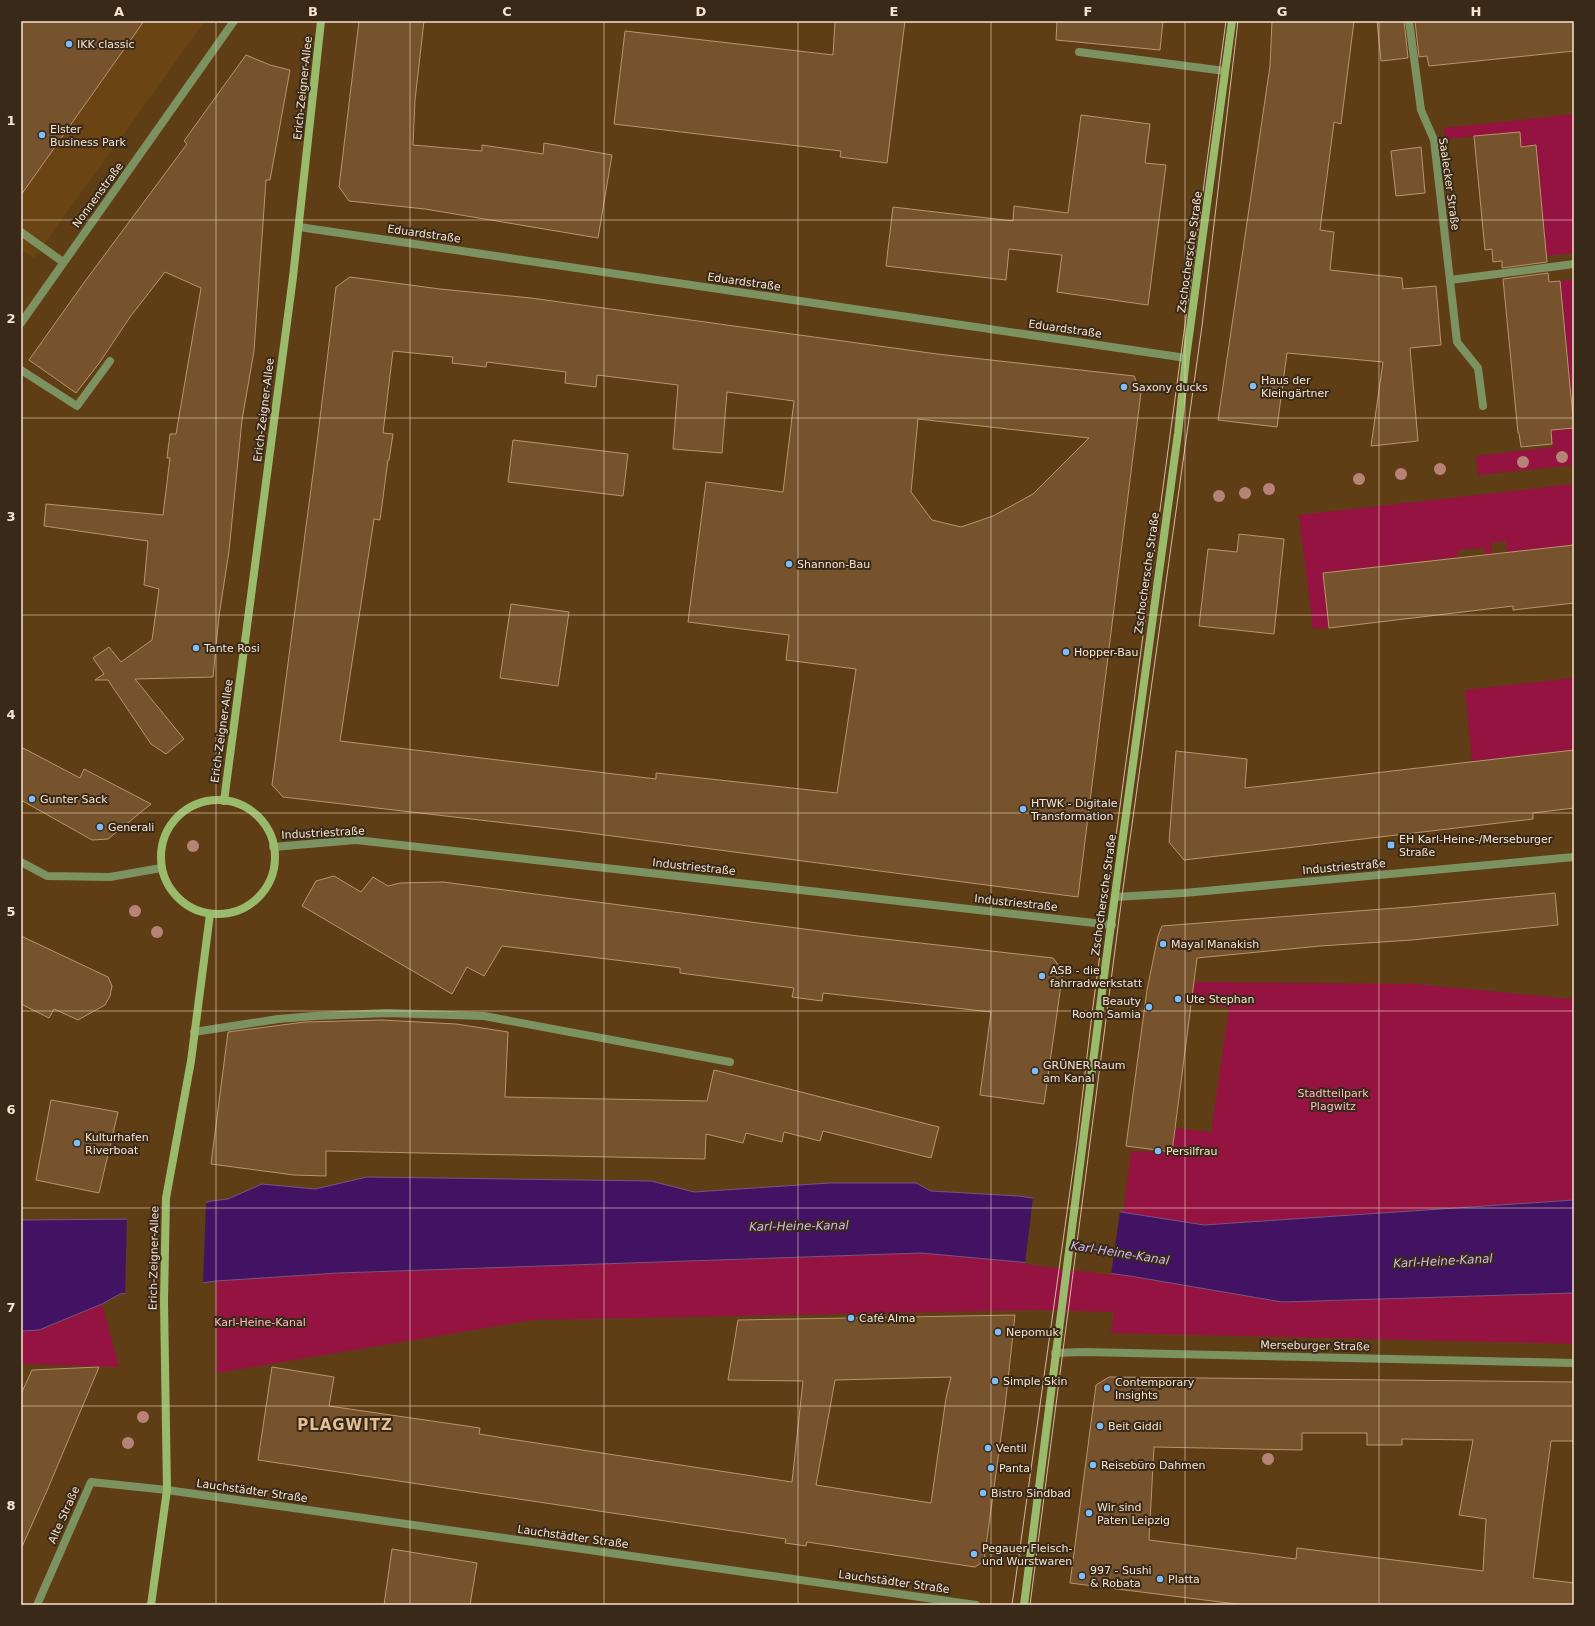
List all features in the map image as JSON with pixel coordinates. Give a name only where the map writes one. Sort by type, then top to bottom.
[{"type":"street","name":"Nonnenstraße","points":[[21,323],[234,21]]},
{"type":"street","name":"Erich-Zeigner-Allee","points":[[224,801],[299,227],[321,21]]},
{"type":"street","name":"Zschochersche Straße","points":[[1024,1605],[1104,976],[1178,433],[1186,358],[1232,21]]},
{"type":"street","name":"Saalecker Straße","points":[[1409,21],[1421,110],[1434,140],[1458,342],[1478,368],[1483,406]]},
{"type":"street","points":[[1079,52],[1225,71]]},
{"type":"street","name":"Eduardstraße","points":[[299,227],[1186,358]]},
{"type":"street","points":[[21,232],[63,262]]},
{"type":"street","points":[[1450,280],[1574,264]]},
{"type":"street","points":[[21,370],[77,406],[110,361]]},
{"type":"street","points":[[205,801],[224,801],[235,803],[246,808],[256,815],[264,824],[274,847],[274,865],[269,883],[258,897],[244,908],[227,913],[210,914],[193,909],[178,899],[167,885],[161,868],[161,852],[165,836],[174,821],[188,809],[205,801]]},
{"type":"street","name":"Industriestraße","points":[[274,847],[356,840],[1112,925]]},
{"type":"street","name":"Industriestraße","points":[[1115,897],[1184,893],[1574,857]]},
{"type":"street","points":[[21,862],[47,876],[110,877],[161,868]]},
{"type":"street","name":"Erich-Zeigner-Allee","points":[[151,1605],[167,1490],[164,1301],[166,1198],[191,1060],[210,914]]},
{"type":"street","points":[[194,1032],[278,1019],[308,1017],[387,1013],[484,1016],[730,1062]]},
{"type":"street","name":"Merseburger Straße","points":[[1055,1353],[1085,1352],[1574,1363]]},
{"type":"street","name":"Alte Straße","points":[[37,1605],[91,1482],[167,1490]]},
{"type":"street","name":"Lauchstädter Straße","points":[[167,1490],[976,1605]]},
{"type":"shaded area","points":[[21,21],[205,21],[34,258],[21,249]]},
{"type":"green space","points":[[1574,114],[1574,253],[1525,258],[1545,244],[1536,145],[1521,147],[1520,132],[1445,139],[1444,128]]},
{"type":"green space","points":[[1574,280],[1574,422],[1560,281]]},
{"type":"green space","points":[[1574,428],[1574,465],[1478,475],[1476,456],[1553,447],[1551,430]]},
{"type":"green space","points":[[1574,484],[1574,545],[1507,553],[1506,541],[1491,543],[1495,578],[1487,578],[1484,548],[1458,550],[1458,557],[1323,573],[1329,628],[1313,629],[1299,515]]},
{"type":"green space","points":[[1574,678],[1574,750],[1472,761],[1465,690]]},
{"type":"green space","name":"Stadtteilpark Plagwitz","points":[[1193,982],[1415,984],[1572,999],[1574,997],[1574,1200],[1204,1225],[1123,1213],[1131,1151],[1172,1152],[1175,1128],[1211,1132],[1229,1008],[1190,1000]]},
{"type":"green space","name":"Karl-Heine-Kanal","points":[[921,1253],[1031,1263],[1130,1276],[1282,1302],[1574,1293],[1574,1344],[1111,1333],[1114,1312],[1038,1310],[534,1320],[217,1373],[216,1281],[338,1273]]},
{"type":"green space","points":[[102,1304],[119,1367],[21,1364],[21,1331],[39,1330]]},
{"type":"water","points":[[367,1177],[651,1181],[694,1192],[829,1183],[916,1183],[931,1191],[1019,1196],[1204,1225],[1574,1200],[1574,1293],[1282,1302],[1130,1276],[1031,1263],[921,1253],[338,1273],[216,1281],[120,1294],[102,1304],[39,1330],[21,1331],[21,1220],[139,1219],[212,1201],[228,1199],[262,1184],[315,1189]]},
{"type":"pier","points":[[1033,1197],[1120,1211],[1111,1275],[1025,1264]]},
{"type":"pier","points":[[206,1200],[203,1285],[125,1296],[127,1217],[138,1217]]},
{"type":"building","name":"Elster Business Park","points":[[21,21],[144,21],[21,195]]},
{"type":"building","points":[[359,21],[424,21],[415,100],[413,145],[482,151],[482,145],[543,154],[544,143],[612,155],[598,238],[425,209],[349,201],[339,187]]},
{"type":"building","points":[[835,21],[905,21],[887,163],[840,157],[841,151],[614,124],[625,31],[833,55]]},
{"type":"building","points":[[1057,21],[1163,21],[1160,50],[1056,40]]},
{"type":"building","points":[[1272,21],[1354,21],[1341,124],[1334,122],[1320,230],[1334,232],[1330,270],[1402,278],[1403,289],[1436,286],[1441,345],[1410,348],[1418,441],[1371,446],[1383,362],[1287,353],[1277,427],[1218,420],[1270,66]]},
{"type":"building","points":[[1377,21],[1404,21],[1408,58],[1381,61]]},
{"type":"building","points":[[1415,21],[1574,21],[1574,51],[1429,66],[1427,56],[1419,57]]},
{"type":"building","points":[[246,55],[270,65],[290,70],[270,180],[266,180],[254,351],[242,420],[229,551],[219,616],[213,677],[135,679],[184,739],[166,754],[151,744],[108,680],[95,680],[104,674],[93,658],[109,647],[121,662],[152,640],[159,589],[144,585],[148,541],[44,526],[46,504],[163,515],[170,458],[167,458],[170,434],[176,434],[201,288],[165,272],[130,317],[100,362],[76,393],[29,360],[83,284],[187,144],[184,141]]},
{"type":"building","points":[[1081,115],[1150,124],[1145,163],[1166,165],[1148,305],[1057,292],[1062,255],[1009,249],[1006,280],[886,266],[893,207],[1013,221],[1014,206],[1068,213]]},
{"type":"building","points":[[1520,132],[1521,147],[1536,145],[1547,262],[1502,268],[1502,261],[1493,262],[1492,249],[1485,250],[1474,136]]},
{"type":"building","points":[[1421,147],[1425,193],[1396,196],[1391,151]]},
{"type":"building","points":[[1548,273],[1549,282],[1560,281],[1574,428],[1551,430],[1552,444],[1521,447],[1518,433],[1503,279]]},
{"type":"building","points":[[350,277],[440,289],[531,298],[937,354],[1134,376],[1141,392],[1078,897],[574,831],[283,797],[272,785],[336,287]],"holes":[[[393,351],[453,357],[452,363],[486,367],[487,362],[566,372],[565,383],[596,387],[597,375],[678,385],[673,449],[722,453],[727,392],[794,401],[783,492],[706,482],[688,622],[789,635],[786,660],[856,669],[837,793],[656,773],[656,779],[340,741],[374,519],[380,520],[393,434],[383,433]],[[918,419],[1089,438],[1033,494],[993,516],[961,527],[932,520],[911,492]]]},
{"type":"building","points":[[513,440],[628,454],[623,496],[508,482]]},
{"type":"building","points":[[1239,534],[1284,539],[1274,634],[1199,626],[1208,549],[1237,552]]},
{"type":"building","points":[[1574,545],[1574,603],[1513,610],[1513,606],[1329,628],[1323,573]]},
{"type":"building","points":[[511,604],[569,612],[558,686],[500,678]]},
{"type":"building","points":[[21,747],[80,778],[84,769],[151,804],[108,839],[92,840],[21,800]]},
{"type":"building","points":[[1574,750],[1574,808],[1533,813],[1533,819],[1184,860],[1169,842],[1176,751],[1247,759],[1245,788]]},
{"type":"building","points":[[334,876],[361,892],[373,877],[388,886],[400,883],[443,882],[858,936],[1053,958],[1063,971],[1044,1104],[980,1095],[991,1012],[823,993],[822,1001],[792,997],[794,988],[680,973],[680,968],[502,946],[484,976],[467,967],[452,994],[302,906],[316,881]]},
{"type":"building","points":[[1555,893],[1558,925],[1412,940],[1320,946],[1197,958],[1172,1152],[1126,1146],[1147,990],[1158,936],[1162,926],[1409,907]]},
{"type":"building","points":[[21,936],[108,977],[112,986],[110,996],[105,1005],[78,1020],[54,1009],[49,1018],[21,1004]]},
{"type":"building","points":[[382,1020],[456,1024],[508,1032],[505,1097],[707,1101],[714,1070],[939,1127],[931,1158],[823,1131],[820,1141],[784,1132],[782,1142],[746,1133],[743,1143],[706,1134],[705,1159],[326,1151],[326,1176],[294,1175],[211,1164],[228,1032],[305,1022]]},
{"type":"building","name":"Kulturhafen Riverboat","points":[[51,1100],[118,1112],[99,1193],[36,1180]]},
{"type":"building","points":[[1015,1315],[1005,1407],[984,1561],[975,1567],[807,1542],[806,1546],[785,1543],[786,1539],[258,1460],[272,1367],[334,1377],[329,1406],[480,1428],[479,1434],[792,1482],[803,1381],[728,1380],[738,1320]],"holes":[[[951,1377],[946,1398],[931,1503],[816,1485],[835,1380]]]},
{"type":"building","points":[[99,1367],[21,1549],[21,1394],[32,1370]]},
{"type":"building","points":[[1109,1377],[1574,1382],[1574,1441],[1551,1441],[1533,1578],[1574,1583],[1574,1605],[1244,1605],[1070,1583],[1096,1385]],"holes":[[[1302,1433],[1367,1433],[1367,1445],[1402,1445],[1402,1439],[1473,1440],[1459,1515],[1486,1519],[1483,1571],[1297,1548],[1296,1559],[1149,1540],[1154,1447],[1302,1450]]]},
{"type":"building","points":[[392,1549],[477,1563],[470,1605],[384,1605]]},
{"type":"tram line","points":[[1012,1605],[1077,1141],[1093,1006],[1226,21]]},
{"type":"tram line","points":[[1030,1605],[1122,896],[1202,326],[1238,21]]},
{"type":"place","name":"IKK classic","points":[[69,44]]},
{"type":"place","name":"Elster Business Park","points":[[42,135]]},
{"type":"place","name":"Haus der Kleingärtner","points":[[1253,386]]},
{"type":"place","name":"Saxony ducks","points":[[1124,387]]},
{"type":"place","name":"Shannon-Bau","points":[[789,564]]},
{"type":"place","name":"Tante Rosi","points":[[196,648]]},
{"type":"place","name":"Hopper-Bau","points":[[1066,652]]},
{"type":"place","name":"Gunter Sack","points":[[32,799]]},
{"type":"place","name":"HTWK - Digitale Transformation","points":[[1023,809]]},
{"type":"place","name":"Generali","points":[[100,827]]},
{"type":"place","name":"EH Karl-Heine-/Merseburger Straße","points":[[1391,845]]},
{"type":"place","name":"Mayal Manakish","points":[[1163,944]]},
{"type":"place","name":"ASB - die fahrradwerkstatt","points":[[1042,976]]},
{"type":"place","name":"Ute Stephan","points":[[1178,999]]},
{"type":"place","name":"Beauty Room Samia","points":[[1149,1007]]},
{"type":"place","name":"GRÜNER Raum am Kanal","points":[[1035,1071]]},
{"type":"place","name":"Kulturhafen Riverboat","points":[[77,1143]]},
{"type":"place","name":"Persilfrau","points":[[1158,1151]]},
{"type":"place","name":"Café Alma","points":[[851,1318]]},
{"type":"place","name":"Nepomuk","points":[[998,1332]]},
{"type":"place","name":"Simple Skin","points":[[995,1381]]},
{"type":"place","name":"Contemporary Insights","points":[[1107,1388]]},
{"type":"place","name":"Beit Giddi","points":[[1100,1426]]},
{"type":"place","name":"Ventil","points":[[988,1448]]},
{"type":"place","name":"Reisebüro Dahmen","points":[[1093,1465]]},
{"type":"place","name":"Panta","points":[[991,1468]]},
{"type":"place","name":"Bistro Sindbad","points":[[983,1493]]},
{"type":"place","name":"Wir sind Paten Leipzig","points":[[1089,1513]]},
{"type":"place","name":"Pegauer Fleisch- und Wurstwaren","points":[[974,1554]]},
{"type":"place","name":"997 - Sushi & Robata","points":[[1082,1576]]},
{"type":"place","name":"Platta","points":[[1160,1579]]},
{"type":"district","name":"PLAGWITZ","points":[[345,1425]]}]
